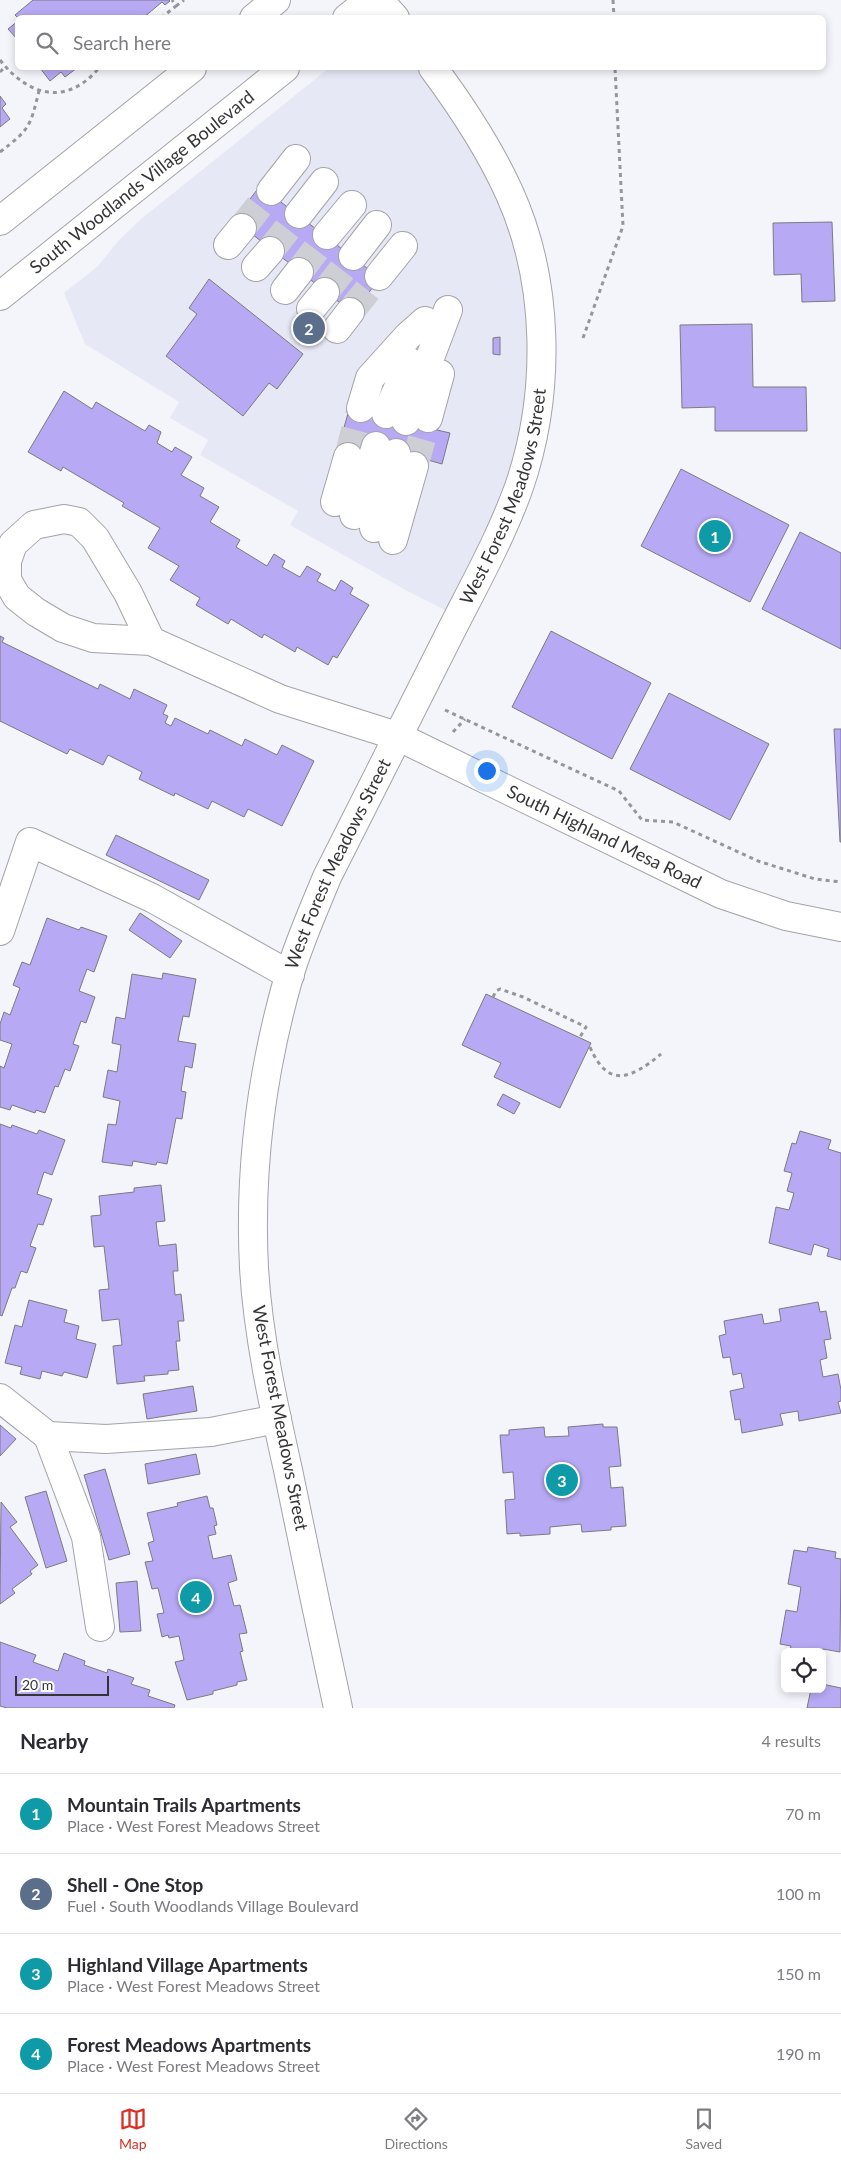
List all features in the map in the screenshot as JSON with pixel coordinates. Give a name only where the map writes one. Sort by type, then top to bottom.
[{"type":"street","points":[[258,15],[276,0]]},
{"type":"street","points":[[351,15],[370,0]]},
{"type":"street","points":[[379,0],[392,15]]},
{"type":"street","points":[[0,221],[189,70]]},
{"type":"street","name":"South Woodlands Village Boulevard","points":[[0,296],[282,70]]},
{"type":"street","name":"West Forest Meadows Street","points":[[338,1708],[261,1338],[254,1267],[255,1182],[259,1128],[276,1029],[290,975],[327,877],[502,528],[527,461],[540,386],[541,343],[537,292],[527,243],[510,194],[487,147],[434,70]]},
{"type":"street","points":[[271,191],[296,159]]},
{"type":"street","points":[[299,214],[324,182]]},
{"type":"street","points":[[327,235],[352,205]]},
{"type":"street","points":[[353,256],[378,225]]},
{"type":"street","points":[[379,276],[403,246]]},
{"type":"street","points":[[364,521],[396,455],[364,521]]},
{"type":"street","points":[[348,457],[364,521]]},
{"type":"street","name":"South Highland Mesa Road","points":[[151,641],[128,593],[95,538],[79,522],[64,518],[34,525],[13,544],[7,561],[7,580],[17,596],[36,612],[63,628],[93,638],[151,641],[280,699],[397,736],[721,894],[786,916],[841,927]]},
{"type":"street","points":[[0,931],[30,842],[152,898],[290,975]]},
{"type":"street","points":[[0,1398],[48,1436],[86,1537],[100,1627]]},
{"type":"street","points":[[48,1436],[106,1439],[202,1433],[277,1419]]},
{"type":"path","points":[[172,0],[176,6]]},
{"type":"path","points":[[165,15],[184,0]]},
{"type":"path","points":[[613,0],[614,15]]},
{"type":"path","points":[[0,60],[26,86],[39,91],[64,91],[82,83],[97,70]]},
{"type":"path","points":[[0,72],[5,67]]},
{"type":"path","points":[[583,338],[623,226],[616,70]]},
{"type":"path","points":[[0,152],[24,134],[32,119],[39,91]]},
{"type":"path","points":[[433,753],[465,719],[620,791],[642,820],[673,822],[758,861],[815,879],[841,882]]},
{"type":"path","points":[[493,997],[496,991],[500,989],[586,1027],[580,1037]]},
{"type":"path","points":[[590,1047],[597,1064],[606,1072],[621,1077],[645,1068],[661,1054]]},
{"type":"shaded area","points":[[327,70],[433,70],[522,219],[535,427],[459,617],[409,592],[290,525],[298,511],[200,455],[208,440],[170,418],[179,402],[85,344],[64,293],[98,266],[119,240],[141,219]]},
{"type":"building","points":[[33,0],[170,1],[165,5],[162,2],[147,15],[15,15]]},
{"type":"building","points":[[15,23],[15,37],[8,29]]},
{"type":"building","points":[[42,70],[74,70],[65,77],[61,72],[50,81]]},
{"type":"building","points":[[0,96],[6,104],[2,108],[10,119],[0,127]]},
{"type":"building","points":[[260,186],[380,278],[353,313],[234,220]]},
{"type":"building","points":[[832,222],[835,301],[802,302],[801,274],[774,275],[773,223]]},
{"type":"building","points":[[209,279],[303,354],[277,389],[269,383],[243,416],[166,356],[197,314],[189,308]]},
{"type":"building","points":[[752,324],[753,387],[806,387],[807,431],[715,431],[715,407],[682,408],[680,325]]},
{"type":"building","points":[[500,337],[500,355],[493,354],[493,338]]},
{"type":"building","points":[[64,391],[92,409],[96,402],[145,431],[149,425],[161,432],[157,443],[172,452],[175,447],[192,457],[181,475],[204,488],[200,496],[219,507],[210,522],[240,540],[236,547],[267,566],[274,554],[285,561],[282,567],[300,577],[307,566],[321,574],[317,581],[335,591],[341,580],[353,588],[350,594],[369,605],[337,658],[333,656],[328,665],[297,647],[295,652],[264,634],[262,638],[231,619],[228,624],[196,605],[200,598],[170,580],[179,566],[148,548],[160,528],[122,506],[124,503],[63,467],[61,471],[28,452]]},
{"type":"building","points":[[350,406],[439,422],[437,430],[450,433],[442,464],[428,460],[426,469],[337,453]]},
{"type":"building","points":[[681,469],[789,525],[750,602],[641,546]]},
{"type":"building","points":[[800,532],[841,553],[841,649],[762,609]]},
{"type":"building","points":[[551,631],[651,683],[612,759],[512,707]]},
{"type":"building","points":[[0,636],[4,638],[2,642],[98,689],[100,684],[130,699],[134,689],[167,705],[163,714],[168,716],[165,723],[171,726],[175,718],[208,734],[210,730],[242,746],[245,739],[277,755],[282,745],[314,761],[282,826],[248,809],[244,817],[212,801],[208,809],[175,793],[174,796],[139,779],[142,772],[108,755],[103,765],[70,749],[67,754],[0,721]]},
{"type":"building","points":[[669,693],[769,744],[730,820],[630,769]]},
{"type":"building","points":[[834,729],[841,729],[841,842],[840,842]]},
{"type":"building","points":[[116,835],[209,880],[199,900],[106,855]]},
{"type":"building","points":[[140,913],[182,941],[170,958],[129,930]]},
{"type":"building","points":[[47,918],[79,930],[81,927],[107,936],[94,972],[87,969],[79,991],[95,997],[86,1023],[81,1021],[73,1044],[79,1046],[70,1071],[65,1069],[58,1087],[55,1086],[45,1113],[36,1110],[35,1113],[12,1105],[10,1110],[0,1107],[0,1066],[4,1068],[12,1044],[0,1040],[0,1024],[4,1012],[10,1015],[20,988],[13,985],[22,962],[30,965]]},
{"type":"building","points":[[163,973],[196,979],[189,1017],[183,1016],[178,1041],[196,1044],[192,1068],[185,1066],[181,1091],[186,1092],[182,1119],[176,1118],[167,1164],[157,1162],[156,1165],[133,1161],[132,1166],[102,1162],[108,1124],[116,1125],[120,1101],[103,1097],[108,1070],[117,1072],[121,1045],[112,1043],[116,1017],[125,1019],[132,974],[162,979]]},
{"type":"building","points":[[486,994],[591,1043],[560,1108],[494,1077],[501,1063],[462,1045]]},
{"type":"building","points":[[503,1094],[520,1103],[514,1114],[497,1105]]},
{"type":"building","points":[[0,1124],[11,1128],[12,1125],[37,1134],[39,1130],[65,1140],[52,1175],[44,1172],[37,1194],[52,1199],[43,1225],[38,1224],[30,1246],[36,1248],[27,1273],[21,1271],[15,1288],[12,1288],[2,1316],[0,1315]]},
{"type":"building","points":[[800,1131],[831,1140],[828,1149],[841,1153],[841,1260],[827,1256],[829,1249],[814,1244],[811,1255],[769,1243],[776,1207],[789,1210],[794,1193],[787,1191],[792,1173],[784,1171],[792,1143],[796,1144]]},
{"type":"building","points":[[161,1185],[165,1221],[156,1222],[159,1246],[176,1244],[178,1271],[173,1271],[175,1295],[181,1294],[184,1321],[178,1321],[180,1341],[176,1341],[179,1370],[168,1371],[168,1374],[144,1376],[145,1381],[117,1384],[113,1346],[122,1345],[119,1319],[102,1321],[99,1290],[109,1289],[104,1246],[94,1247],[91,1216],[101,1215],[99,1196],[134,1192],[134,1188]]},
{"type":"building","points":[[29,1300],[67,1310],[64,1322],[79,1326],[76,1339],[96,1344],[87,1378],[64,1372],[62,1376],[42,1371],[40,1379],[20,1374],[22,1367],[5,1363],[15,1325],[22,1327]]},
{"type":"building","points":[[818,1302],[820,1312],[826,1311],[831,1339],[824,1340],[827,1358],[820,1360],[823,1377],[838,1374],[841,1401],[838,1402],[841,1413],[799,1421],[798,1411],[780,1414],[783,1425],[742,1433],[740,1419],[735,1420],[730,1391],[744,1388],[741,1373],[733,1375],[730,1357],[723,1358],[719,1336],[726,1334],[724,1321],[762,1314],[764,1324],[781,1321],[779,1309]]},
{"type":"building","points":[[193,1386],[197,1411],[147,1419],[143,1394]]},
{"type":"building","points":[[603,1424],[603,1427],[617,1427],[621,1466],[609,1467],[611,1488],[623,1487],[626,1526],[611,1527],[611,1530],[582,1532],[581,1524],[550,1527],[550,1534],[520,1536],[520,1533],[507,1534],[505,1500],[515,1499],[513,1472],[503,1473],[500,1435],[509,1435],[509,1430],[544,1427],[545,1437],[569,1436],[568,1427]]},
{"type":"building","points":[[0,1425],[16,1439],[0,1456]]},
{"type":"building","points":[[196,1454],[200,1474],[148,1484],[145,1464]]},
{"type":"building","points":[[105,1469],[130,1554],[109,1560],[84,1475]]},
{"type":"building","points":[[46,1491],[67,1561],[46,1568],[25,1497]]},
{"type":"building","points":[[207,1496],[210,1508],[213,1508],[217,1525],[214,1526],[216,1534],[208,1536],[213,1559],[231,1555],[237,1580],[228,1583],[234,1606],[240,1605],[247,1633],[239,1634],[243,1651],[240,1652],[247,1680],[237,1682],[237,1685],[213,1691],[213,1694],[187,1700],[175,1662],[184,1660],[179,1636],[169,1638],[168,1635],[162,1637],[157,1614],[164,1613],[158,1588],[152,1589],[145,1562],[153,1561],[148,1543],[154,1541],[147,1513],[178,1506],[177,1503]]},
{"type":"building","points":[[1,1502],[17,1522],[10,1527],[38,1565],[30,1571],[32,1574],[12,1589],[15,1593],[0,1604]]},
{"type":"building","points":[[808,1547],[836,1552],[835,1558],[841,1559],[840,1652],[826,1648],[790,1648],[791,1646],[780,1644],[786,1610],[797,1612],[801,1587],[788,1584],[794,1550],[807,1552]]},
{"type":"building","points":[[137,1581],[141,1631],[120,1632],[116,1583]]},
{"type":"building","points":[[0,1642],[36,1655],[33,1662],[58,1671],[64,1653],[85,1661],[84,1665],[107,1673],[108,1669],[134,1678],[131,1684],[150,1690],[148,1696],[175,1705],[174,1708],[7,1708],[0,1706]]},
{"type":"building","points":[[826,1685],[841,1688],[841,1708],[807,1708],[810,1693],[826,1693]]},
{"type":"tunnel","points":[[242,228],[271,191]]},
{"type":"tunnel","points":[[270,251],[299,214]]},
{"type":"tunnel","points":[[299,272],[327,235]]},
{"type":"tunnel","points":[[325,292],[353,256]]},
{"type":"tunnel","points":[[350,312],[379,276]]},
{"type":"tunnel","points":[[348,457],[361,408]]},
{"type":"tunnel","points":[[414,466],[428,418]]},
{"type":"place","name":"Shell - One Stop","points":[[309,328]]},
{"type":"place","name":"Mountain Trails Apartments","points":[[715,536]]},
{"type":"place","name":"Highland Village Apartments","points":[[562,1480]]},
{"type":"place","name":"Forest Meadows Apartments","points":[[196,1597]]}]
